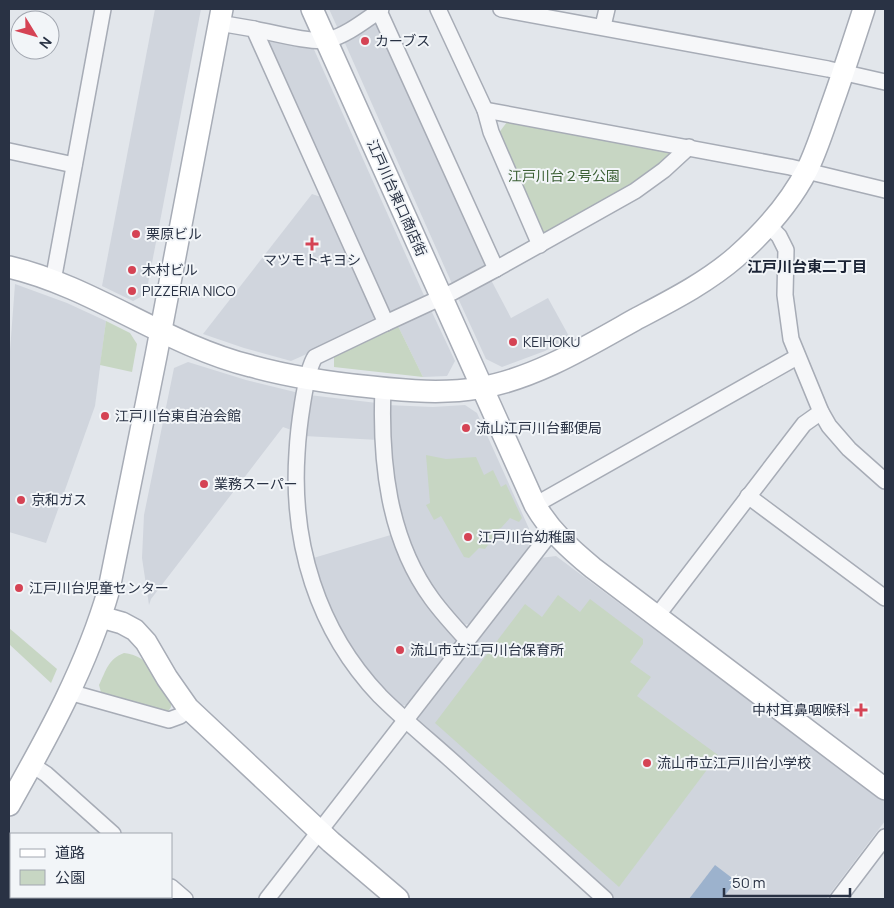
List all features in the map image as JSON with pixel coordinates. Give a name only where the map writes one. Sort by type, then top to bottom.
[{"type":"street","points":[[53,281],[103,9]]},
{"type":"street","name":"江戸川台東口商店街","points":[[312,9],[535,505],[552,531],[593,568],[885,789]]},
{"type":"street","points":[[438,9],[485,110],[491,132],[540,245]]},
{"type":"street","points":[[501,9],[603,26],[844,72],[885,82]]},
{"type":"street","points":[[603,26],[607,9]]},
{"type":"street","points":[[9,266],[53,281],[194,347],[234,362],[307,379],[432,392],[482,388],[504,382],[554,363],[704,281],[733,259],[768,225],[782,208],[806,170],[824,128],[864,9]]},
{"type":"street","points":[[9,805],[32,765],[69,692],[100,617],[117,554],[221,16],[254,29],[327,41],[348,31],[380,10],[496,269]]},
{"type":"street","points":[[254,29],[386,323]]},
{"type":"street","points":[[485,110],[806,170],[885,190]]},
{"type":"street","points":[[605,899],[406,720],[380,695],[346,652],[323,612],[309,575],[299,528],[296,502],[296,473],[300,421],[307,379],[315,356],[442,297],[540,245],[650,181],[689,147]]},
{"type":"street","points":[[9,151],[74,164]]},
{"type":"street","points":[[768,225],[779,236],[786,250],[785,295],[791,339],[821,412],[829,426],[849,449],[885,480]]},
{"type":"street","points":[[535,505],[797,356]]},
{"type":"street","points":[[383,388],[386,474],[400,538],[409,559],[432,598],[467,640]]},
{"type":"street","points":[[657,616],[804,424],[821,412]]},
{"type":"street","points":[[748,496],[885,598]]},
{"type":"street","points":[[267,899],[552,531]]},
{"type":"street","points":[[100,617],[122,623],[135,630],[146,642],[167,678],[188,708],[320,831],[398,899]]},
{"type":"street","points":[[69,692],[169,720],[180,716],[188,708]]},
{"type":"street","points":[[32,765],[46,774],[111,833]]},
{"type":"street","points":[[838,899],[885,837]]},
{"type":"street","points":[[172,888],[185,899]]},
{"type":"shaded area","points":[[155,9],[201,9],[146,294],[133,301],[102,286]]},
{"type":"shaded area","points":[[329,9],[373,9],[339,31]]},
{"type":"shaded area","points":[[373,21],[380,22],[488,262],[486,269],[453,286],[344,41]]},
{"type":"shaded area","points":[[271,37],[312,45],[426,300],[394,315],[387,312],[266,44]]},
{"type":"shaded area","points":[[312,194],[324,198],[377,316],[374,324],[291,361],[203,334]]},
{"type":"shaded area","points":[[490,278],[511,318],[548,298],[570,338],[545,351],[502,367],[486,359],[457,296]]},
{"type":"shaded area","points":[[15,284],[67,303],[106,321],[95,406],[46,543],[9,532],[9,364]]},
{"type":"shaded area","points":[[430,308],[455,361],[447,376],[423,377],[397,324]]},
{"type":"shaded area","points":[[188,362],[246,380],[299,393],[294,431],[283,427],[151,599],[149,605],[142,558],[144,515],[174,368]]},
{"type":"shaded area","points":[[309,395],[377,403],[379,440],[304,436]]},
{"type":"shaded area","name":"江戸川台幼稚園","points":[[387,405],[433,407],[465,405],[477,413],[531,533],[528,548],[470,624],[462,625],[447,609],[425,578],[408,542],[394,489]]},
{"type":"shaded area","points":[[394,534],[456,633],[457,641],[407,705],[400,706],[369,675],[335,624],[310,559]]},
{"type":"shaded area","name":"流山市立江戸川台小学校","points":[[556,556],[885,802],[885,821],[826,899],[613,899],[419,724],[418,717],[540,558]]},
{"type":"green space","name":"江戸川台２号公園","points":[[507,122],[668,149],[671,157],[647,177],[548,234],[540,232],[498,134]]},
{"type":"green space","points":[[106,321],[130,333],[137,344],[132,372],[100,365]]},
{"type":"green space","points":[[397,324],[423,377],[334,367],[334,353]]},
{"type":"green space","points":[[426,455],[446,459],[476,457],[484,475],[493,470],[501,487],[506,484],[522,518],[519,522],[510,518],[501,528],[495,530],[496,534],[485,549],[479,548],[469,558],[464,557],[441,516],[434,520],[426,505],[430,503]]},
{"type":"green space","points":[[558,595],[580,612],[590,599],[643,639],[643,644],[630,662],[651,677],[637,696],[718,755],[619,887],[435,723],[525,604],[542,617]]},
{"type":"green space","points":[[9,628],[57,669],[51,683],[9,644]]},
{"type":"green space","points":[[124,653],[141,659],[153,670],[171,701],[171,707],[167,713],[102,696],[99,685],[106,670],[114,659]]},
{"type":"water","points":[[715,865],[736,881],[722,899],[689,899]]},
{"type":"place","name":"カーブス","points":[[365,41]]},
{"type":"place","name":"栗原ビル","points":[[136,234]]},
{"type":"place","name":"マツモトキヨシ","points":[[312,244]]},
{"type":"place","name":"木村ビル","points":[[132,270]]},
{"type":"place","name":"PIZZERIA NICO","points":[[132,291]]},
{"type":"place","name":"KEIHOKU","points":[[513,342]]},
{"type":"place","name":"江戸川台東自治会館","points":[[105,416]]},
{"type":"place","name":"流山江戸川台郵便局","points":[[466,428]]},
{"type":"place","name":"業務スーパー","points":[[204,484]]},
{"type":"place","name":"京和ガス","points":[[21,500]]},
{"type":"place","name":"江戸川台幼稚園","points":[[468,537]]},
{"type":"place","name":"江戸川台児童センター","points":[[19,588]]},
{"type":"place","name":"流山市立江戸川台保育所","points":[[400,650]]},
{"type":"place","name":"中村耳鼻咽喉科","points":[[861,710]]},
{"type":"place","name":"流山市立江戸川台小学校","points":[[647,763]]},
{"type":"district","name":"江戸川台東二丁目","points":[[807,267]]}]
